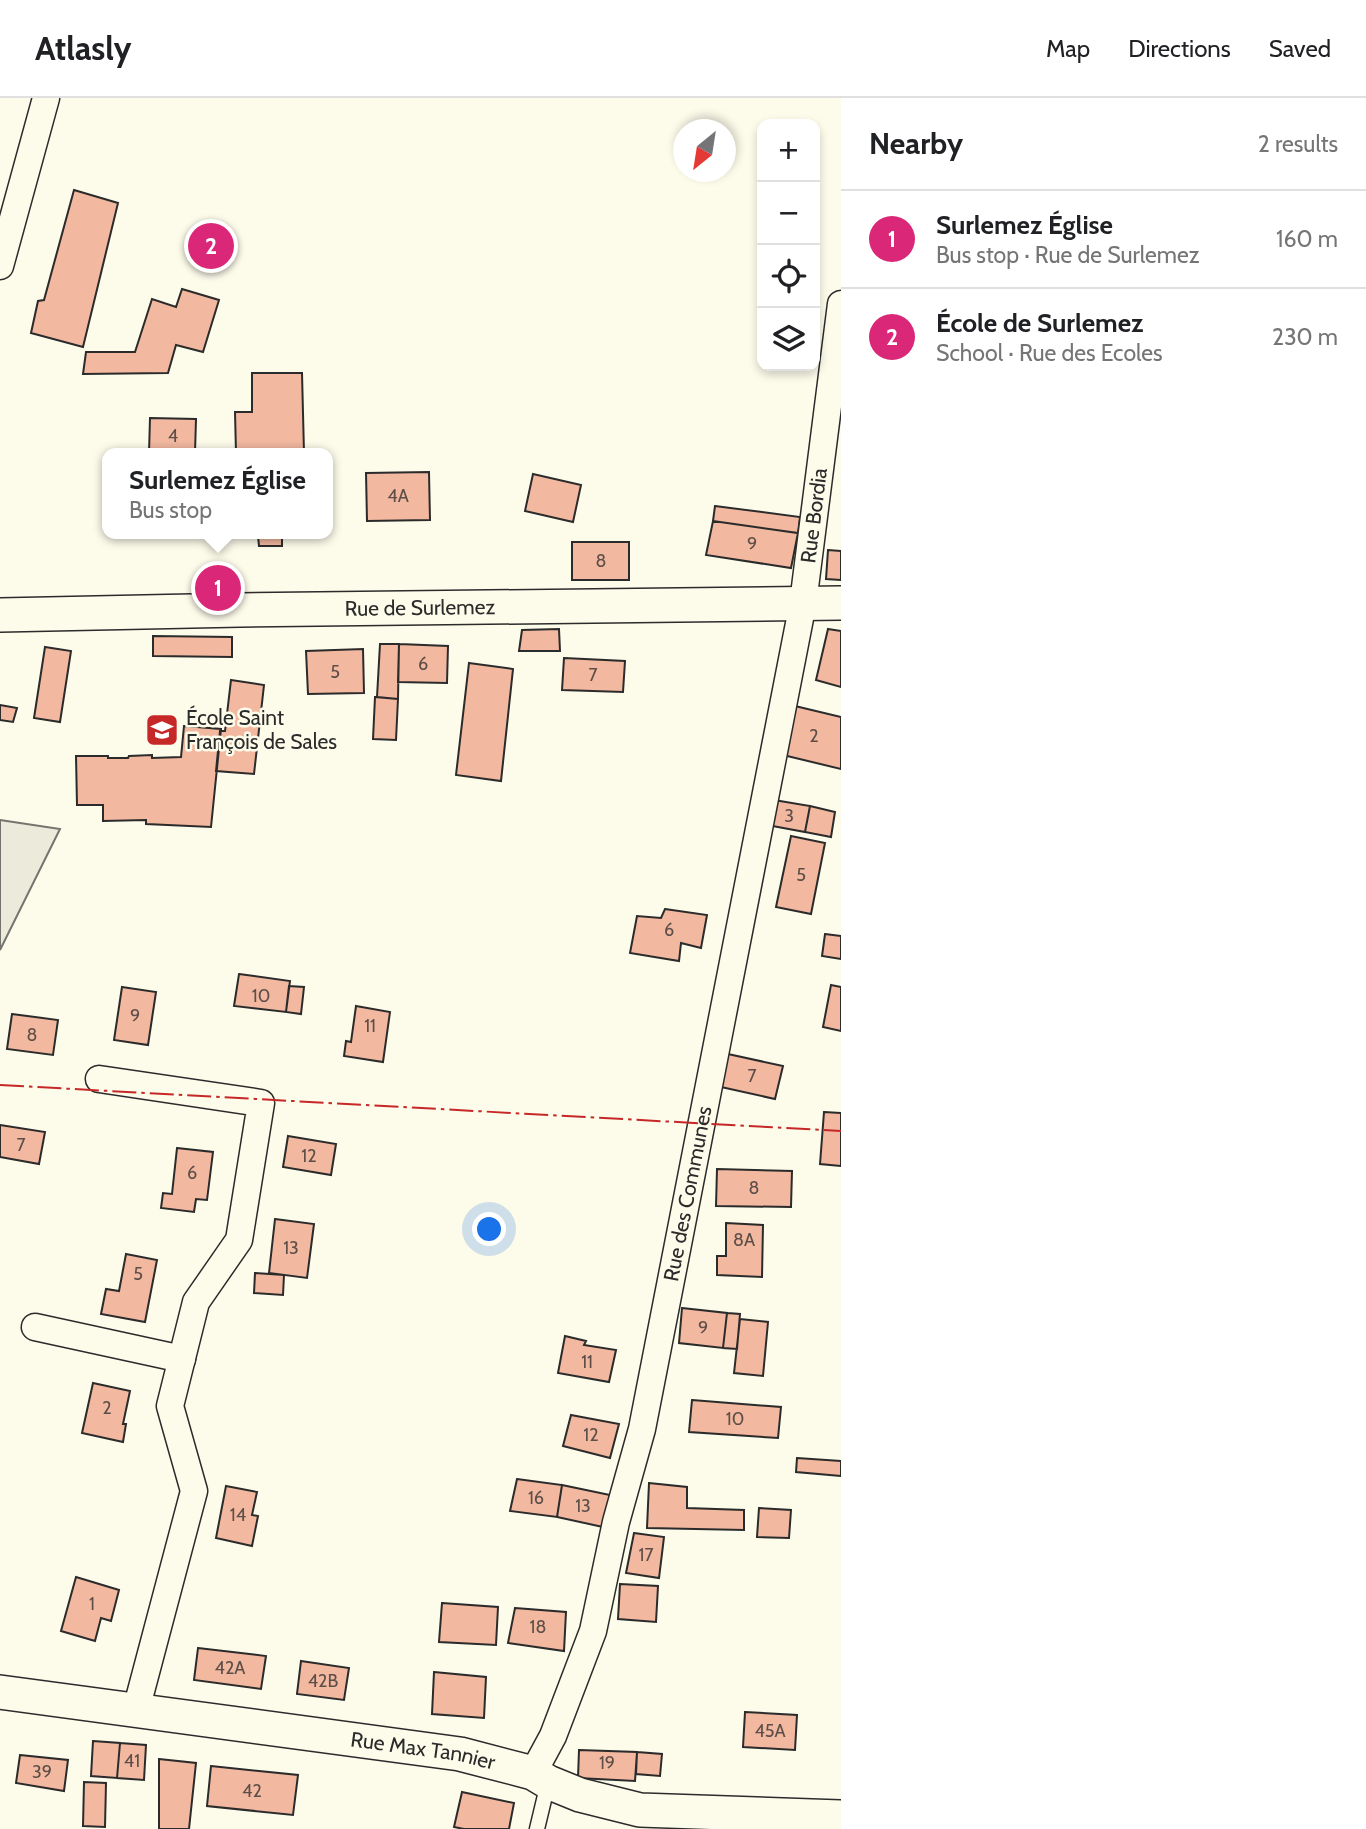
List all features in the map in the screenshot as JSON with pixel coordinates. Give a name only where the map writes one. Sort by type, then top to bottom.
[{"type":"street","points":[[0,266],[46,98]]},
{"type":"street","name":"Rue Bordia","points":[[803,603],[841,304]]},
{"type":"street","name":"Rue des Communes","points":[[540,1778],[593,1631],[616,1522],[642,1429],[803,603]]},
{"type":"street","name":"Rue de Surlemez","points":[[0,615],[841,603]]},
{"type":"street","points":[[99,1079],[261,1103],[239,1240],[196,1302],[170,1406],[194,1491],[136,1710]]},
{"type":"street","points":[[35,1327],[182,1359]]},
{"type":"street","name":"Rue Max Tannier","points":[[0,1692],[460,1754],[540,1778],[580,1795],[640,1810],[841,1817]]},
{"type":"lane","points":[[537,1829],[540,1778]]},
{"type":"shaded area","points":[[0,820],[60,829],[0,950]]},
{"type":"building","points":[[74,190],[118,203],[83,347],[31,333],[38,301],[44,300]]},
{"type":"building","points":[[182,289],[219,300],[203,352],[176,345],[168,373],[83,374],[86,352],[135,352],[152,299],[176,307]]},
{"type":"building","points":[[252,373],[302,373],[304,448],[236,448],[235,412],[252,412]]},
{"type":"building","points":[[150,418],[196,419],[195,448],[149,448]]},
{"type":"building","points":[[429,472],[430,520],[367,521],[366,473]]},
{"type":"building","points":[[533,474],[581,485],[573,522],[525,511]]},
{"type":"building","points":[[715,506],[800,517],[798,533],[713,521]]},
{"type":"building","points":[[713,521],[798,533],[791,568],[706,555]]},
{"type":"building","points":[[258,539],[282,539],[282,546],[259,546]]},
{"type":"building","points":[[572,542],[629,542],[629,580],[572,580]]},
{"type":"building","points":[[828,550],[841,551],[841,580],[826,579]]},
{"type":"building","points":[[559,629],[560,651],[519,651],[522,630]]},
{"type":"building","points":[[828,629],[841,631],[841,687],[816,680]]},
{"type":"building","points":[[153,636],[232,637],[232,657],[153,656]]},
{"type":"building","points":[[380,644],[399,644],[398,699],[377,697]]},
{"type":"building","points":[[399,644],[448,646],[447,683],[398,682]]},
{"type":"building","points":[[45,647],[71,651],[60,722],[34,718]]},
{"type":"building","points":[[363,649],[364,693],[308,694],[306,651]]},
{"type":"building","points":[[564,658],[625,661],[623,692],[562,690]]},
{"type":"building","points":[[469,663],[513,669],[501,781],[456,775]]},
{"type":"building","points":[[231,680],[264,685],[254,774],[216,771],[220,731],[225,731]]},
{"type":"building","points":[[375,697],[398,699],[396,740],[373,739]]},
{"type":"building","points":[[0,705],[17,708],[13,722],[0,720]]},
{"type":"building","points":[[795,706],[841,717],[841,769],[783,755]]},
{"type":"building","points":[[184,726],[221,729],[211,827],[146,824],[146,820],[103,821],[103,805],[77,805],[76,756],[181,757]]},
{"type":"building","points":[[774,800],[810,806],[805,832],[767,825]]},
{"type":"building","points":[[810,806],[835,812],[831,837],[805,832]]},
{"type":"building","points":[[791,836],[825,843],[811,914],[776,907]]},
{"type":"building","points":[[665,909],[707,915],[701,948],[681,943],[679,961],[630,953],[637,916],[661,918]]},
{"type":"building","points":[[825,934],[841,936],[841,959],[822,956]]},
{"type":"building","points":[[239,974],[290,981],[286,1012],[234,1006]]},
{"type":"building","points":[[831,985],[841,987],[841,1031],[823,1027]]},
{"type":"building","points":[[289,986],[304,987],[301,1014],[286,1012]]},
{"type":"building","points":[[122,987],[156,992],[148,1045],[114,1040]]},
{"type":"building","points":[[356,1006],[390,1012],[383,1062],[344,1056],[346,1041],[351,1042]]},
{"type":"building","points":[[12,1014],[58,1020],[53,1055],[7,1049]]},
{"type":"building","points":[[728,1054],[783,1066],[775,1099],[721,1087]]},
{"type":"building","points":[[824,1112],[841,1113],[841,1166],[820,1164]]},
{"type":"building","points":[[0,1125],[45,1132],[39,1164],[0,1157]]},
{"type":"building","points":[[288,1136],[336,1144],[331,1175],[283,1167]]},
{"type":"building","points":[[177,1148],[213,1152],[207,1200],[196,1199],[194,1212],[161,1208],[163,1193],[172,1194]]},
{"type":"building","points":[[717,1169],[792,1171],[791,1207],[716,1206]]},
{"type":"building","points":[[275,1219],[314,1224],[307,1278],[269,1273]]},
{"type":"building","points":[[726,1223],[763,1225],[762,1277],[717,1275],[717,1256],[726,1256]]},
{"type":"building","points":[[126,1254],[157,1260],[145,1322],[101,1314],[106,1289],[119,1291]]},
{"type":"building","points":[[255,1273],[284,1275],[283,1295],[254,1293]]},
{"type":"building","points":[[682,1308],[727,1313],[723,1348],[679,1343]]},
{"type":"building","points":[[727,1313],[740,1314],[737,1349],[723,1348]]},
{"type":"building","points":[[740,1319],[768,1322],[763,1376],[734,1373]]},
{"type":"building","points":[[565,1336],[586,1341],[584,1345],[616,1350],[609,1382],[558,1373]]},
{"type":"building","points":[[93,1383],[130,1391],[123,1424],[126,1424],[123,1442],[82,1433]]},
{"type":"building","points":[[692,1400],[781,1407],[778,1438],[689,1432]]},
{"type":"building","points":[[571,1415],[619,1424],[610,1458],[563,1446]]},
{"type":"building","points":[[797,1458],[841,1461],[841,1476],[796,1472]]},
{"type":"building","points":[[517,1479],[562,1485],[557,1517],[510,1511]]},
{"type":"building","points":[[649,1483],[687,1487],[687,1508],[744,1510],[744,1530],[647,1528]]},
{"type":"building","points":[[562,1485],[610,1495],[603,1527],[557,1517]]},
{"type":"building","points":[[226,1486],[257,1492],[252,1515],[258,1516],[252,1546],[216,1538]]},
{"type":"building","points":[[759,1508],[791,1510],[789,1538],[757,1537]]},
{"type":"building","points":[[634,1533],[664,1537],[659,1578],[626,1573]]},
{"type":"building","points":[[76,1577],[119,1590],[111,1621],[101,1618],[95,1641],[61,1631]]},
{"type":"building","points":[[620,1584],[658,1586],[656,1622],[618,1619]]},
{"type":"building","points":[[442,1603],[498,1607],[496,1645],[439,1642]]},
{"type":"building","points":[[515,1608],[566,1612],[564,1651],[508,1643]]},
{"type":"building","points":[[198,1648],[266,1656],[261,1689],[194,1680]]},
{"type":"building","points":[[301,1661],[349,1668],[344,1700],[297,1694]]},
{"type":"building","points":[[434,1672],[486,1677],[484,1718],[432,1714]]},
{"type":"building","points":[[745,1712],[797,1715],[795,1750],[743,1747]]},
{"type":"building","points":[[93,1741],[120,1743],[117,1778],[91,1776]]},
{"type":"building","points":[[120,1743],[146,1745],[144,1780],[117,1778]]},
{"type":"building","points":[[579,1750],[637,1752],[635,1781],[578,1778]]},
{"type":"building","points":[[637,1752],[662,1754],[660,1776],[636,1774]]},
{"type":"building","points":[[20,1755],[68,1760],[64,1791],[16,1783]]},
{"type":"building","points":[[159,1759],[196,1763],[189,1829],[159,1829]]},
{"type":"building","points":[[211,1766],[298,1775],[293,1815],[207,1806]]},
{"type":"building","points":[[84,1782],[106,1783],[105,1827],[83,1826]]},
{"type":"building","points":[[462,1792],[514,1803],[509,1829],[454,1827]]},
{"type":"power","points":[[0,1085],[841,1131]]},
{"type":"place","name":"École de Surlemez","points":[[211,246]]},
{"type":"place","name":"Surlemez Église","points":[[218,588]]},
{"type":"place","name":"École Saint François de Sales","points":[[162,730]]}]
